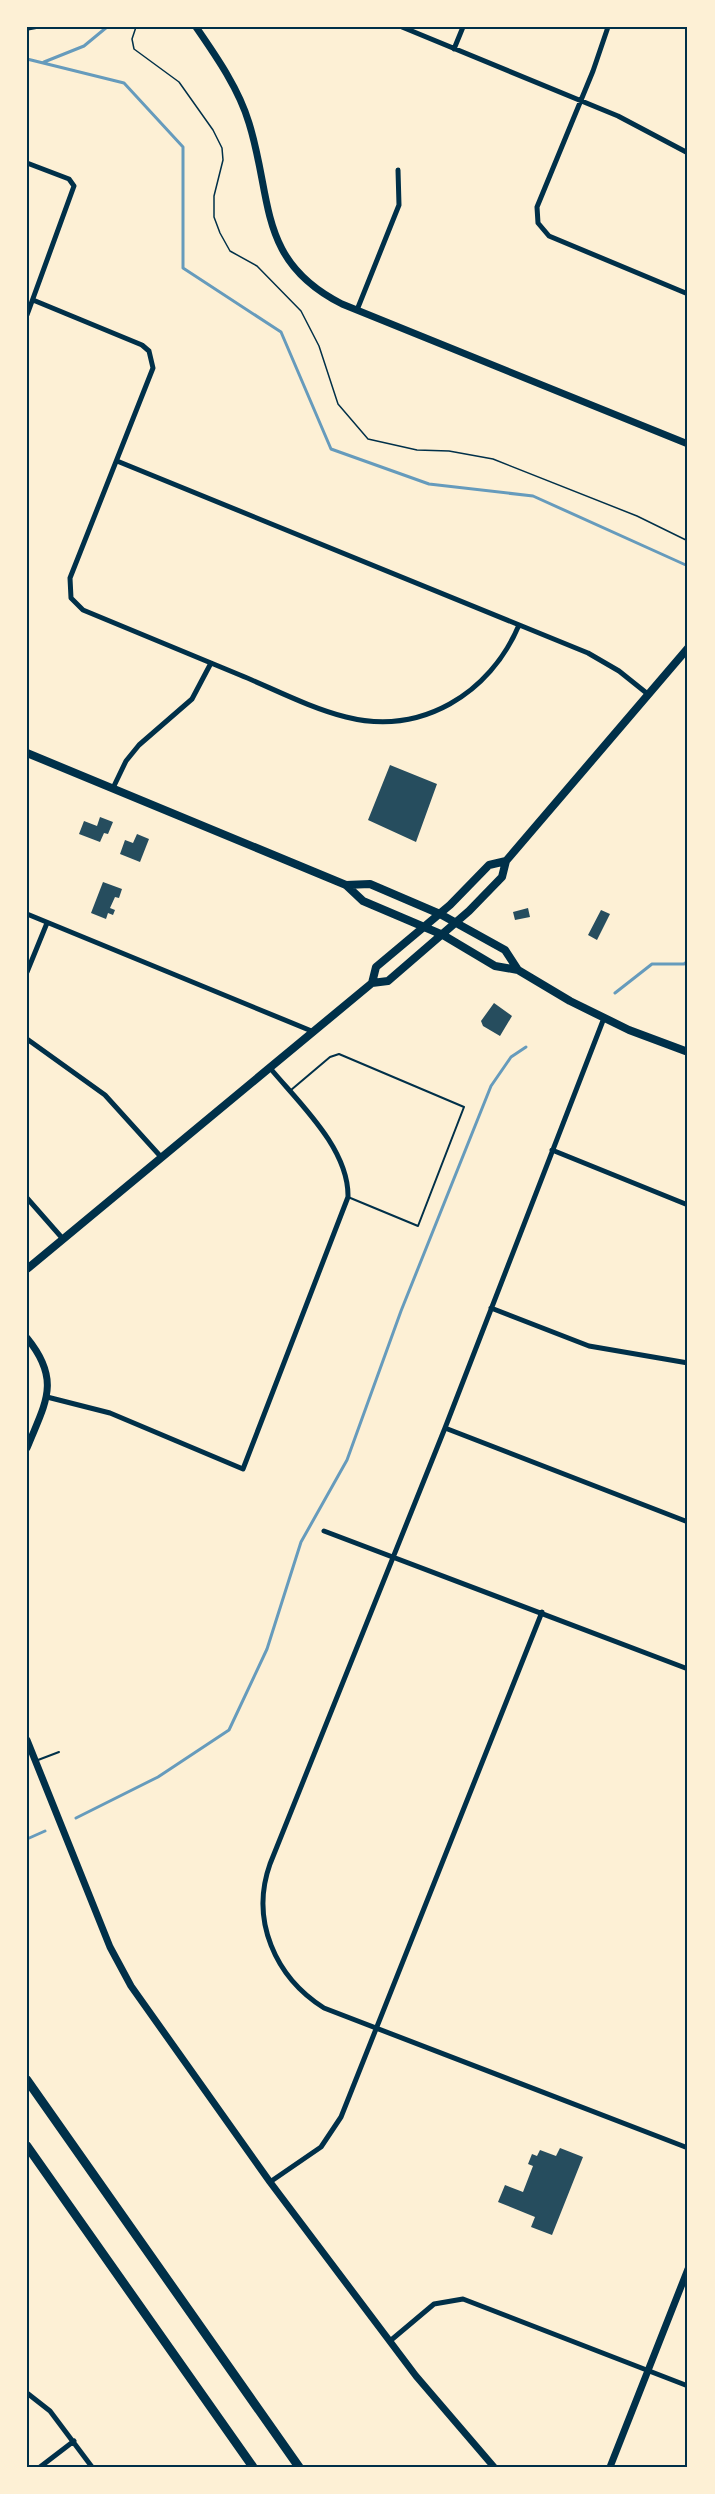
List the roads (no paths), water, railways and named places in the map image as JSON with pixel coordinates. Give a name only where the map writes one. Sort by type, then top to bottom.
[{"type":"highway","points":[[27,2080],[299,2467]]},
{"type":"highway","points":[[27,2146],[253,2467]]},
{"type":"main road","points":[[27,1269],[372,983],[387,981],[458,922],[502,877],[506,861],[688,648]]},
{"type":"main road","points":[[27,753],[346,885],[363,901],[443,935],[495,966],[518,970],[604,1018],[688,1052]]},
{"type":"main road","points":[[372,983],[376,967],[440,914],[489,865],[506,861]]},
{"type":"main road","points":[[346,885],[370,884],[458,922],[505,950],[518,970]]},
{"type":"street","points":[[196,27],[222,67],[249,122],[271,226],[278,244],[294,267],[313,287],[357,310],[688,444]]},
{"type":"street","points":[[402,27],[618,116],[688,153]]},
{"type":"street","points":[[454,49],[463,27]]},
{"type":"street","points":[[608,27],[581,101],[537,207],[538,223],[549,236],[688,294]]},
{"type":"street","points":[[27,163],[69,180],[74,186],[27,315]]},
{"type":"street","points":[[357,310],[399,205],[398,170]]},
{"type":"street","points":[[33,300],[142,345],[153,359],[153,368],[69,578],[71,598],[83,610],[336,714],[367,721],[397,721],[431,713],[473,690],[495,667],[519,625]]},
{"type":"street","points":[[117,461],[597,658],[619,671],[649,695]]},
{"type":"street","points":[[113,788],[126,761],[139,745],[192,699],[211,663]]},
{"type":"street","points":[[27,915],[314,1032]]},
{"type":"street","points":[[27,972],[48,923]]},
{"type":"street","points":[[604,1018],[445,1428],[270,1864],[263,1899],[264,1922],[274,1954],[285,1973],[299,1989],[324,2008],[688,2148]]},
{"type":"street","points":[[27,1039],[105,1095],[162,1159]]},
{"type":"street","points":[[47,1397],[79,1403],[110,1413],[243,1469],[348,1197],[346,1176],[339,1156],[270,1068]]},
{"type":"street","points":[[552,1150],[688,1205]]},
{"type":"street","points":[[27,1198],[63,1239]]},
{"type":"street","points":[[491,1308],[589,1346],[688,1363]]},
{"type":"street","points":[[27,1338],[45,1363],[49,1384],[47,1397],[27,1448]]},
{"type":"street","points":[[445,1428],[688,1522]]},
{"type":"street","points":[[324,1531],[688,1669]]},
{"type":"street","points":[[270,2182],[321,2147],[341,2117],[542,1612]]},
{"type":"street","points":[[27,1740],[110,1947],[122,1969],[270,2182],[390,2341],[494,2467]]},
{"type":"street","points":[[610,2467],[688,2269]]},
{"type":"street","points":[[390,2341],[434,2304],[463,2299],[688,2386]]},
{"type":"street","points":[[27,2392],[50,2411],[92,2467]]},
{"type":"street","points":[[40,2467],[74,2441]]},
{"type":"lane","points":[[289,1092],[330,1057],[339,1054],[464,1107],[418,1226],[348,1197]]},
{"type":"lane","points":[[35,1761],[59,1752]]},
{"type":"waterway","points":[[44,62],[84,46],[107,27]]},
{"type":"waterway","points":[[27,59],[124,83],[183,147],[183,268],[281,332],[331,449],[429,484],[533,496],[688,566]]},
{"type":"waterway","points":[[615,993],[652,964],[684,964],[688,961]]},
{"type":"waterway","points":[[76,1818],[158,1777],[229,1730],[267,1649],[301,1542],[347,1460],[401,1311],[491,1086],[511,1057],[526,1047]]},
{"type":"waterway","points":[[27,1839],[45,1831]]}]
